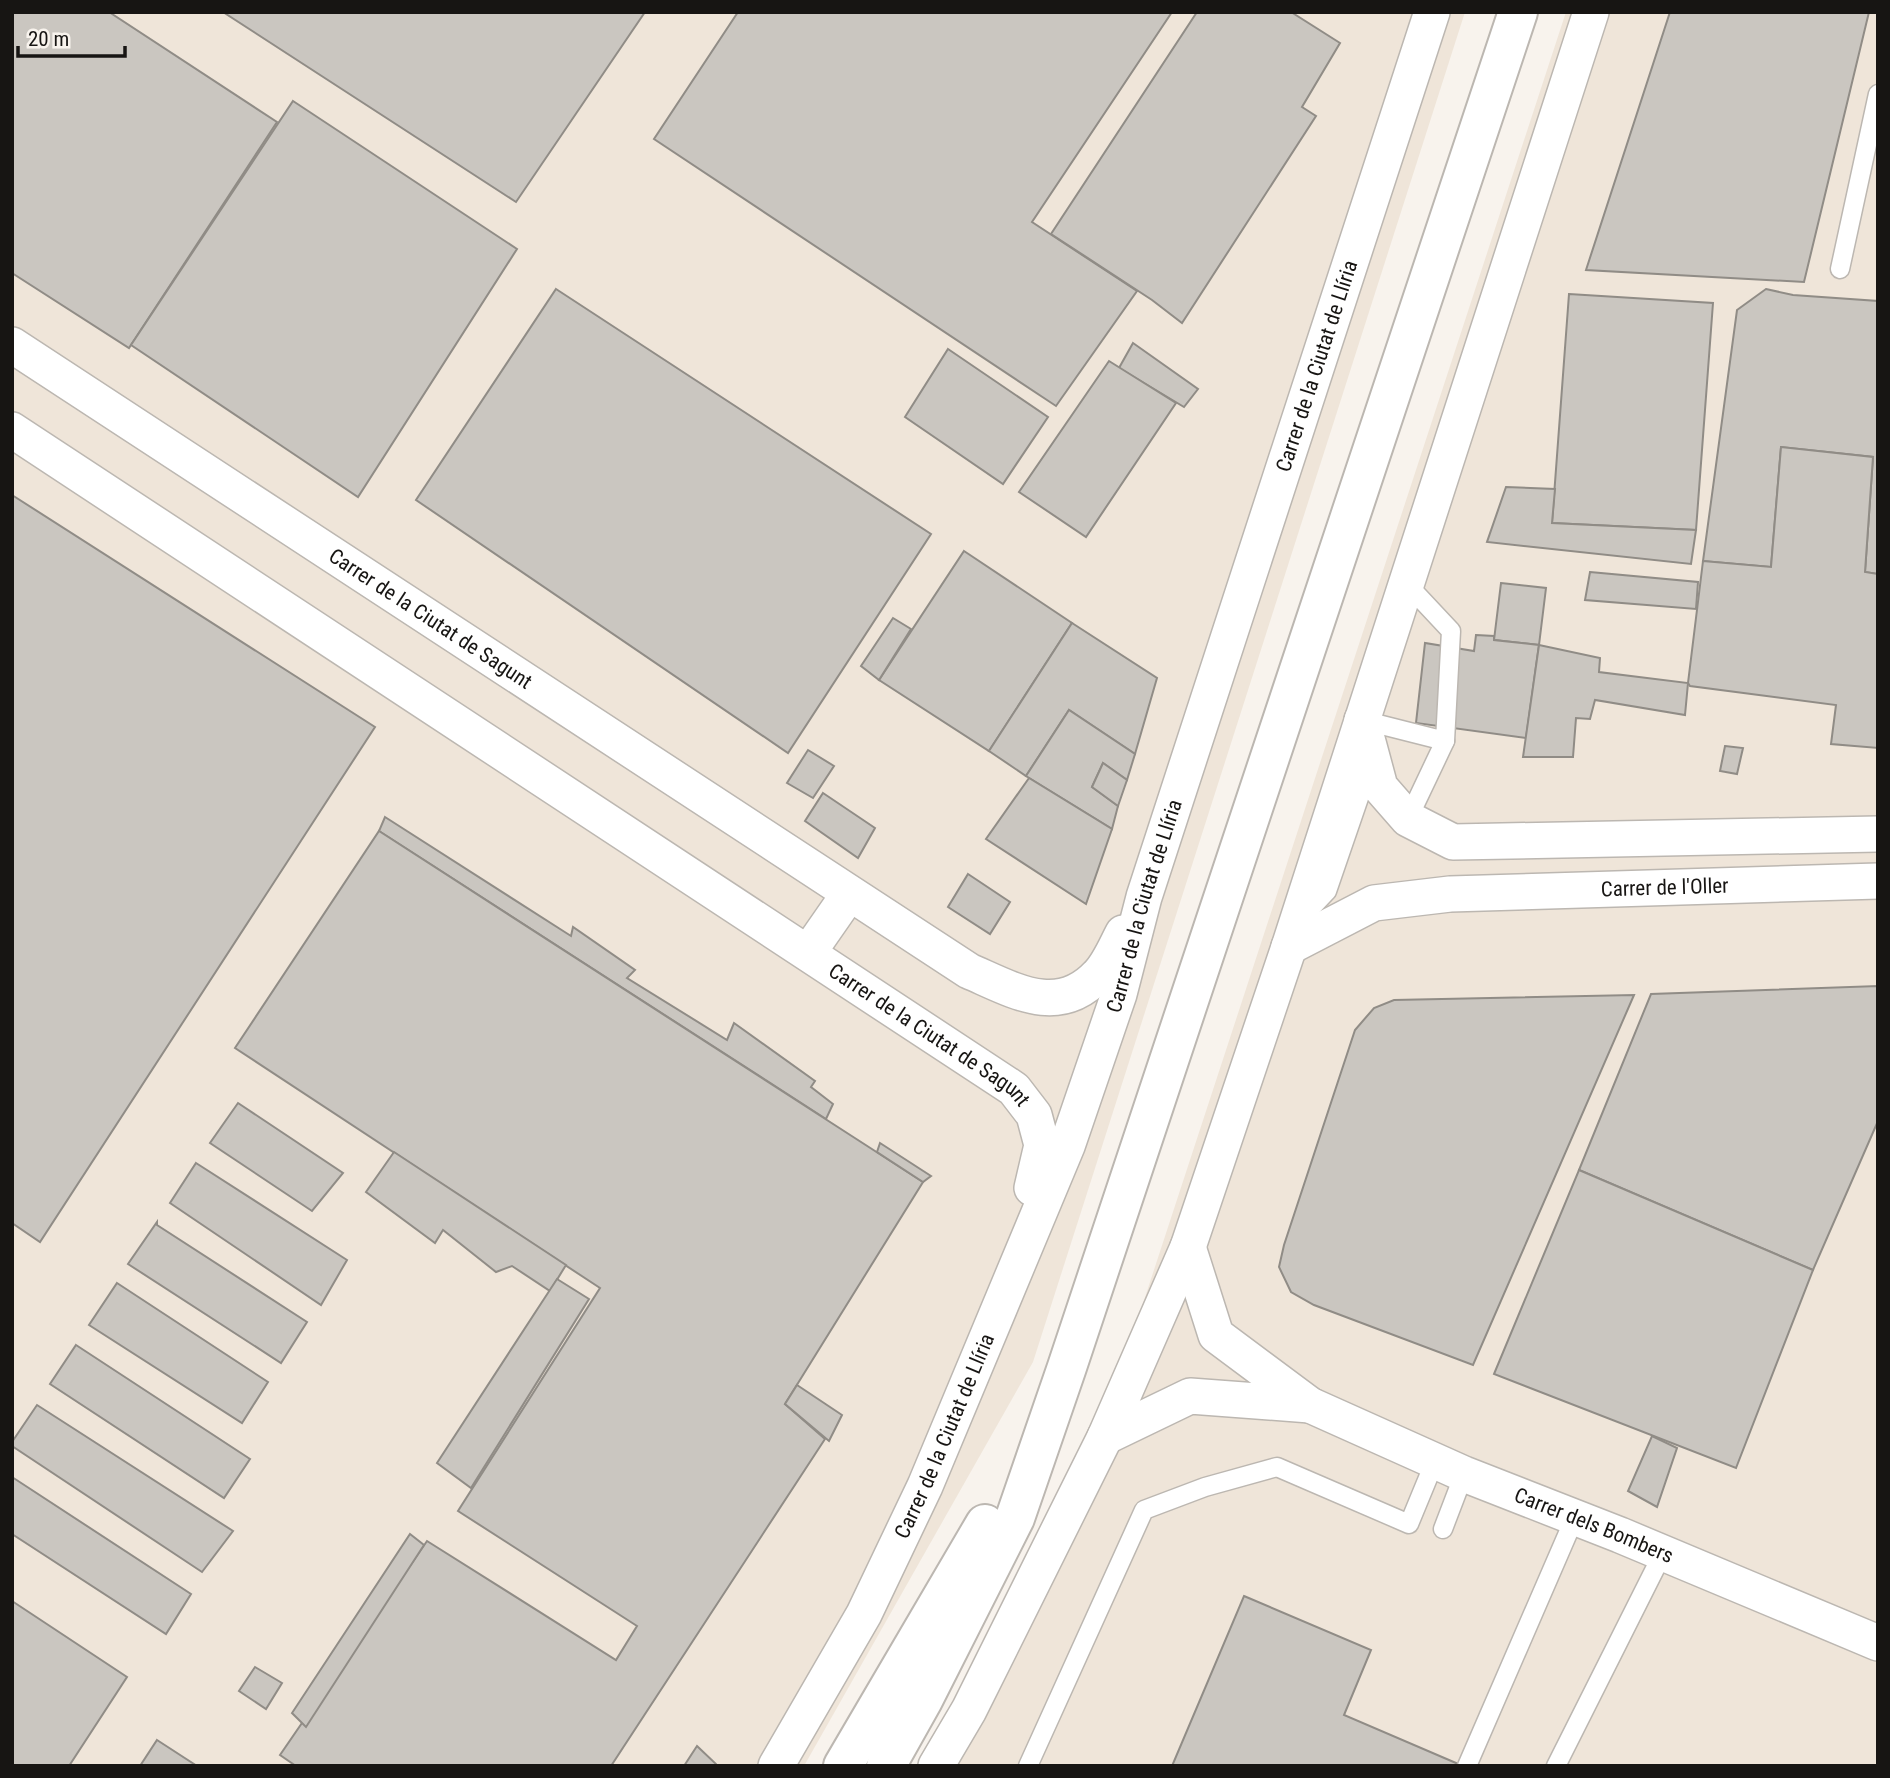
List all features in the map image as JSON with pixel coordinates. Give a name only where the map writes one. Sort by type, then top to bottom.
[{"type":"street","name":"Carrer de la Ciutat de Llíria","points":[[776,1766],[864,1614],[925,1486],[1067,1146],[1119,994],[1144,897],[1432,12]]},
{"type":"street","points":[[936,1766],[969,1710],[1105,1437],[1188,1247],[1293,934],[1591,12]]},
{"type":"street","points":[[886,1766],[923,1700],[1015,1518],[1518,21]]},
{"type":"street","name":"Carrer de la Ciutat de Sagunt","points":[[12,345],[969,971],[1027,997],[1063,998],[1082,988],[1099,974],[1144,897]]},
{"type":"street","name":"Carrer de la Ciutat de Sagunt","points":[[12,430],[1014,1089],[1034,1115],[1042,1145],[1007,1290]]},
{"type":"street","points":[[1358,732],[1380,787],[1408,819],[1453,842],[1878,834]]},
{"type":"street","points":[[1450,894],[1453,842]]},
{"type":"street","name":"Carrer de l'Oller","points":[[1293,934],[1374,904],[1450,894],[1878,881]]},
{"type":"street","name":"Carrer de la Ciutat de Sagunt","points":[[808,953],[849,894]]},
{"type":"street","name":"Carrer dels Bombers","points":[[1188,1247],[1216,1335],[1310,1405],[1450,1467],[1878,1643]]},
{"type":"street","points":[[843,1766],[991,1515],[1067,1367]]},
{"type":"street","name":"Carrer dels Bombers","points":[[1105,1437],[1190,1396],[1310,1405]]},
{"type":"lane","points":[[1840,269],[1878,94]]},
{"type":"lane","points":[[1406,583],[1451,631],[1445,741],[1408,819]]},
{"type":"lane","points":[[1358,732],[1445,741]]},
{"type":"lane","points":[[1028,1766],[1144,1510],[1205,1487],[1277,1467],[1409,1524],[1450,1467]]},
{"type":"lane","points":[[1444,1529],[1450,1467]]},
{"type":"lane","points":[[1467,1766],[1575,1517]]},
{"type":"lane","points":[[1556,1766],[1663,1553]]},
{"type":"shaded area","points":[[12,12],[1465,12],[1033,1362],[804,1766],[12,1766]]},
{"type":"shaded area","points":[[1566,12],[1878,12],[1878,1766],[923,1766],[957,1707],[1133,1334]]},
{"type":"building","points":[[12,12],[109,12],[277,122],[129,348],[12,273]]},
{"type":"building","points":[[223,12],[645,12],[516,202]]},
{"type":"building","points":[[738,12],[1172,12],[1032,222],[1137,291],[1056,406],[654,139]]},
{"type":"building","points":[[1197,12],[1291,12],[1340,43],[1302,107],[1316,116],[1182,323],[1152,300],[1051,234]]},
{"type":"building","points":[[1670,12],[1869,12],[1804,282],[1586,270]]},
{"type":"building","points":[[293,101],[517,249],[358,497],[131,345]]},
{"type":"building","points":[[556,289],[931,534],[788,753],[416,500]]},
{"type":"building","points":[[1766,289],[1793,295],[1878,301],[1878,574],[1865,572],[1873,457],[1781,447],[1771,567],[1703,561],[1737,310]]},
{"type":"building","points":[[1569,294],[1713,303],[1696,530],[1552,523]]},
{"type":"building","points":[[1133,343],[1198,389],[1184,407],[1119,368]]},
{"type":"building","points":[[948,349],[1048,417],[1003,484],[905,417]]},
{"type":"building","points":[[1109,361],[1176,403],[1086,537],[1019,492]]},
{"type":"building","points":[[1781,447],[1873,457],[1865,572],[1878,574],[1878,748],[1831,744],[1836,705],[1690,686],[1688,683],[1703,561],[1771,567]]},
{"type":"building","points":[[1506,487],[1555,489],[1552,523],[1696,530],[1691,564],[1487,542]]},
{"type":"building","points":[[12,495],[375,727],[40,1242],[12,1223]]},
{"type":"building","points":[[964,551],[1072,623],[989,751],[879,680]]},
{"type":"building","points":[[1590,572],[1698,582],[1696,609],[1585,600]]},
{"type":"building","points":[[1501,583],[1546,588],[1539,645],[1494,640]]},
{"type":"building","points":[[893,618],[911,629],[879,680],[861,666]]},
{"type":"building","points":[[1072,623],[1157,678],[1135,754],[1069,710],[1026,776],[989,751]]},
{"type":"building","points":[[1476,635],[1494,636],[1494,640],[1539,645],[1526,738],[1416,723],[1425,643],[1474,651]]},
{"type":"building","points":[[1539,645],[1600,658],[1599,672],[1688,683],[1685,715],[1595,700],[1590,719],[1576,718],[1573,757],[1523,757]]},
{"type":"building","points":[[1069,710],[1135,754],[1127,780],[1103,763],[1092,787],[1118,806],[1112,829],[1026,776]]},
{"type":"building","points":[[1725,746],[1743,748],[1737,774],[1720,771]]},
{"type":"building","points":[[808,750],[834,766],[813,798],[787,783]]},
{"type":"building","points":[[1103,763],[1127,780],[1118,806],[1092,787]]},
{"type":"building","points":[[1029,778],[1112,829],[1086,904],[986,839]]},
{"type":"building","points":[[823,793],[875,828],[858,858],[805,821]]},
{"type":"building","points":[[385,817],[571,936],[573,927],[635,970],[627,978],[727,1040],[734,1023],[815,1081],[811,1087],[833,1104],[826,1119],[379,831]]},
{"type":"building","points":[[379,831],[923,1182],[785,1404],[825,1439],[611,1766],[296,1766],[280,1755],[427,1541],[616,1660],[637,1626],[458,1511],[600,1288],[235,1048]]},
{"type":"building","points":[[968,874],[1010,902],[990,934],[948,907]]},
{"type":"building","points":[[1878,986],[1878,1121],[1813,1270],[1579,1170],[1651,994]]},
{"type":"building","points":[[1634,995],[1473,1365],[1314,1305],[1291,1292],[1279,1267],[1284,1245],[1355,1030],[1374,1008],[1394,1000]]},
{"type":"building","points":[[238,1103],[343,1173],[312,1211],[210,1143]]},
{"type":"building","points":[[880,1143],[931,1176],[923,1182],[877,1152]]},
{"type":"building","points":[[394,1152],[566,1265],[550,1291],[512,1266],[496,1272],[443,1230],[435,1243],[366,1192]]},
{"type":"building","points":[[196,1163],[347,1260],[321,1305],[170,1203]]},
{"type":"building","points":[[1579,1170],[1813,1270],[1736,1468],[1494,1374]]},
{"type":"building","points":[[157,1222],[157,1225],[307,1322],[281,1363],[128,1264]]},
{"type":"building","points":[[557,1279],[589,1299],[471,1488],[437,1463]]},
{"type":"building","points":[[117,1283],[268,1382],[242,1423],[89,1325]]},
{"type":"building","points":[[76,1345],[250,1459],[224,1498],[50,1384]]},
{"type":"building","points":[[797,1385],[842,1415],[829,1441],[785,1404]]},
{"type":"building","points":[[37,1405],[233,1531],[202,1572],[12,1446]]},
{"type":"building","points":[[1652,1436],[1677,1448],[1657,1507],[1628,1491]]},
{"type":"building","points":[[12,1477],[191,1594],[166,1634],[12,1534]]},
{"type":"building","points":[[410,1534],[424,1545],[306,1727],[292,1713]]},
{"type":"building","points":[[1244,1596],[1371,1650],[1344,1715],[1463,1766],[1172,1766]]},
{"type":"building","points":[[12,1601],[127,1677],[69,1766],[12,1766]]},
{"type":"building","points":[[255,1667],[282,1683],[266,1709],[239,1691]]},
{"type":"building","points":[[157,1740],[197,1766],[140,1766]]},
{"type":"building","points":[[697,1746],[716,1764],[717,1766],[684,1766]]}]
